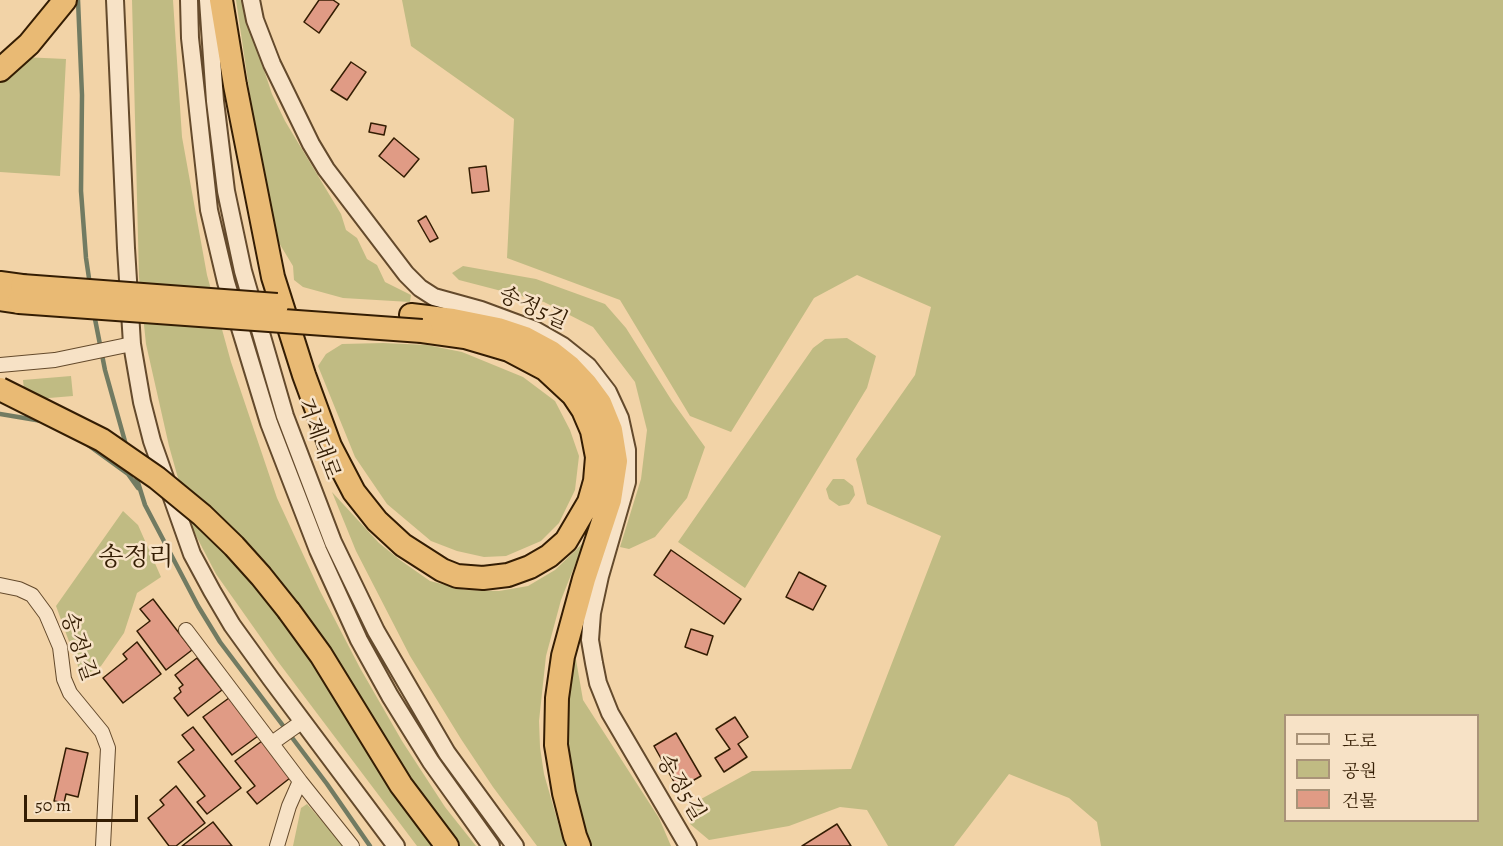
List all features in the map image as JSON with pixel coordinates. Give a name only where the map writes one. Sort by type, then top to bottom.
[{"type":"highway","points":[[0,70],[29,44],[65,0]]},
{"type":"highway","points":[[0,283],[416,323],[509,350],[545,369],[573,395],[583,410],[592,431],[597,457],[595,481],[589,502],[566,541],[549,556],[530,567],[508,575],[483,578],[457,576],[442,570],[403,545],[377,521],[354,492],[330,446],[304,375],[273,277],[237,96],[221,0]]},
{"type":"highway","points":[[10,301],[416,323],[453,320],[498,329],[525,338],[551,352],[570,367],[600,403],[611,430],[616,461],[610,500],[584,579],[563,656],[557,698],[556,745],[564,793],[579,846]]},
{"type":"highway","points":[[0,389],[102,440],[157,478],[202,515],[234,546],[289,611],[321,655],[401,785],[447,846]]},
{"type":"street","points":[[115,0],[125,236],[125,346],[152,441],[192,554],[232,625],[393,845]]},
{"type":"street","name":"거제대로","points":[[189,0],[190,38],[209,210],[225,282],[269,423],[318,550],[359,640],[431,762],[491,846]]},
{"type":"street","name":"거제대로","points":[[208,0],[214,90],[226,191],[243,271],[285,416],[333,542],[376,630],[447,753],[515,846]]},
{"type":"street","name":"송정5길","points":[[251,0],[255,20],[272,64],[311,144],[326,169],[406,274],[434,297],[482,310],[536,330],[563,346],[588,366],[608,392],[620,418],[625,440],[627,482],[600,576],[592,613],[590,640],[594,663],[598,683],[610,713],[688,846]]},
{"type":"street","points":[[0,364],[55,360],[125,346]]},
{"type":"street","name":"송정1길","points":[[0,585],[20,589],[32,595],[46,614],[60,647],[64,679],[70,693],[102,732],[108,748],[103,846]]},
{"type":"street","points":[[186,630],[352,846]]},
{"type":"street","points":[[272,743],[303,721]]},
{"type":"street","points":[[277,846],[289,806],[300,781]]},
{"type":"green space","points":[[132,0],[173,0],[182,137],[207,275],[231,362],[277,498],[320,591],[360,668],[402,741],[445,807],[476,846],[417,846],[276,659],[216,574],[192,528],[169,446],[146,344],[139,277]]},
{"type":"green space","points":[[236,0],[244,0],[250,28],[272,94],[285,121],[341,214],[346,230],[357,238],[367,259],[377,265],[385,282],[411,295],[410,302],[343,298],[303,287],[294,280],[293,266],[276,238],[261,170]]},
{"type":"green space","points":[[402,0],[1503,0],[1503,846],[1101,846],[1097,822],[1069,798],[1009,774],[954,846],[888,846],[867,810],[840,807],[789,826],[709,840],[690,824],[692,804],[752,771],[851,769],[941,536],[867,504],[856,459],[915,375],[931,307],[857,275],[814,298],[731,432],[690,416],[620,300],[507,258],[514,119],[411,46]]},
{"type":"green space","points":[[0,56],[66,59],[60,176],[0,172]]},
{"type":"green space","points":[[463,266],[536,279],[605,304],[626,328],[672,401],[705,447],[687,498],[655,537],[629,549],[620,547],[641,479],[647,430],[635,382],[593,327],[544,302],[459,280],[452,273]]},
{"type":"green space","points":[[847,338],[876,356],[867,388],[745,588],[678,542],[813,348],[825,339]]},
{"type":"green space","points":[[342,344],[427,345],[462,352],[523,377],[555,401],[570,430],[579,456],[575,490],[559,523],[541,541],[506,556],[484,557],[457,551],[431,541],[387,504],[355,457],[318,366],[326,354]]},
{"type":"green space","points":[[71,376],[73,396],[25,400],[23,380]]},
{"type":"green space","points":[[833,479],[844,479],[853,486],[855,495],[849,504],[839,506],[829,499],[826,489]]},
{"type":"green space","points":[[332,492],[379,543],[400,560],[430,581],[465,590],[499,591],[528,586],[555,570],[584,542],[561,600],[546,656],[539,721],[544,774],[567,846],[537,846],[461,739],[410,656],[356,551]]},
{"type":"green space","points":[[123,511],[138,525],[161,577],[137,593],[124,633],[101,666],[82,677],[56,606]]},
{"type":"green space","points":[[574,648],[583,700],[659,818],[671,846],[591,846],[588,841],[566,745],[566,700]]},
{"type":"green space","points":[[307,804],[344,846],[293,846],[301,808]]},
{"type":"building","points":[[319,0],[333,0],[339,4],[319,33],[304,22]]},
{"type":"building","points":[[351,62],[366,72],[347,100],[331,90]]},
{"type":"building","points":[[371,123],[386,126],[384,135],[369,132]]},
{"type":"building","points":[[394,138],[419,159],[404,177],[379,156]]},
{"type":"building","points":[[486,166],[489,191],[472,193],[469,168]]},
{"type":"building","points":[[426,216],[438,238],[430,242],[418,221]]},
{"type":"building","points":[[671,550],[741,599],[724,624],[654,575]]},
{"type":"building","points":[[799,572],[826,586],[813,610],[786,597]]},
{"type":"building","points":[[153,599],[192,650],[166,670],[137,631],[150,621],[140,609]]},
{"type":"building","points":[[691,629],[713,636],[707,655],[685,647]]},
{"type":"building","points":[[137,642],[161,674],[123,703],[103,678],[127,659],[123,654]]},
{"type":"building","points":[[197,658],[222,690],[188,716],[174,698],[181,692],[179,688],[183,685],[175,675]]},
{"type":"building","points":[[229,698],[258,736],[232,755],[203,717]]},
{"type":"building","points":[[735,717],[748,737],[738,744],[747,757],[724,772],[715,758],[730,749],[716,729]]},
{"type":"building","points":[[193,727],[241,788],[207,814],[197,802],[205,796],[178,762],[194,750],[182,735]]},
{"type":"building","points":[[676,733],[701,776],[678,789],[654,746]]},
{"type":"building","points":[[262,741],[290,778],[257,804],[247,792],[255,786],[235,761]]},
{"type":"building","points":[[66,748],[88,753],[78,797],[66,794],[64,803],[54,801]]},
{"type":"building","points":[[176,786],[205,823],[176,846],[169,846],[148,818],[164,805],[160,800]]},
{"type":"building","points":[[213,822],[232,846],[182,846]]},
{"type":"building","points":[[837,824],[851,846],[802,846]]},
{"type":"waterway","points":[[78,0],[82,95],[81,191],[90,285]]},
{"type":"waterway","points":[[94,314],[105,370],[126,445]]},
{"type":"waterway","points":[[0,414],[42,421]]},
{"type":"waterway","points":[[88,445],[128,474],[138,488]]},
{"type":"waterway","points":[[135,473],[145,505],[198,606],[220,642],[327,784],[370,846]]},
{"type":"district","name":"송정리","points":[[136,559]]}]
